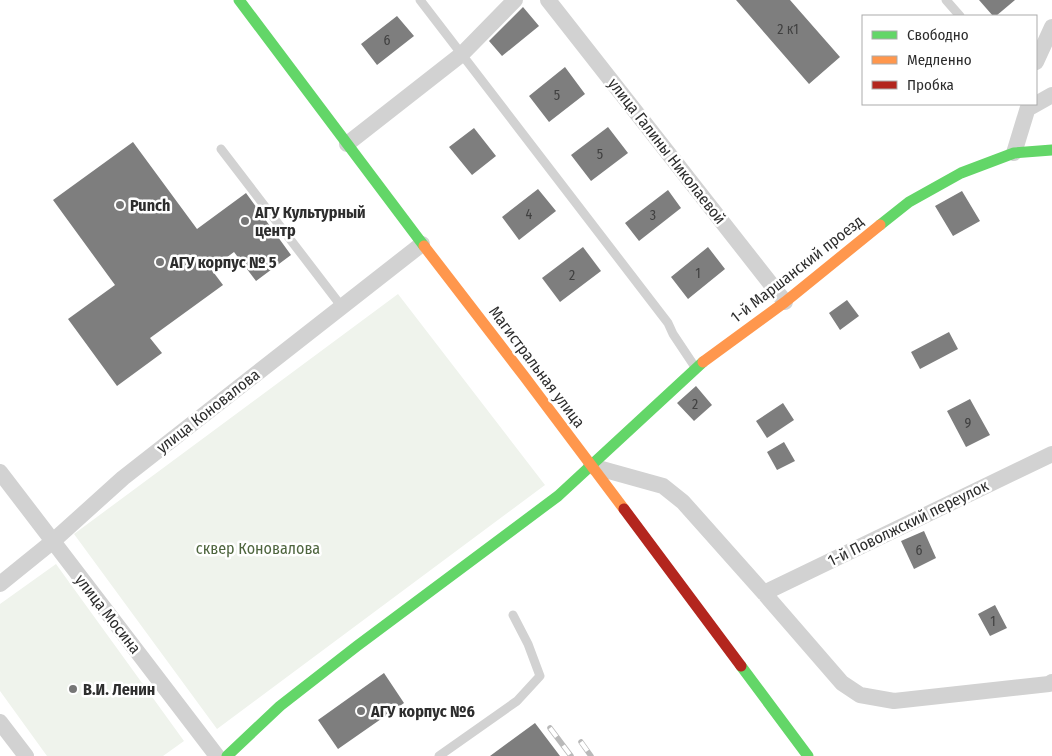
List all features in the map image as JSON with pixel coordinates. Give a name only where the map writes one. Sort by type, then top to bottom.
[{"type":"main road","name":"Магистральная улица","points":[[239,0],[422,244],[524,376],[808,756]]},
{"type":"main road","name":"1-й Маршанский проезд","points":[[226,756],[280,706],[558,496],[695,367],[785,302],[910,202],[961,173],[1014,153],[1052,150]]},
{"type":"street","points":[[347,144],[462,54],[516,0]]},
{"type":"street","name":"улица Галины Николаевой","points":[[548,0],[785,302]]},
{"type":"street","points":[[1037,59],[1044,36]]},
{"type":"street","points":[[1037,102],[1052,95]]},
{"type":"street","points":[[1014,153],[1029,106]]},
{"type":"street","name":"улица Коновалова","points":[[0,584],[52,542],[122,478],[422,244]]},
{"type":"street","name":"1-й Поволжский переулок","points":[[764,592],[1052,454]]},
{"type":"street","points":[[591,466],[663,486],[683,502],[842,683],[860,696],[894,701],[1049,684],[1052,682]]},
{"type":"street","name":"улица Мосина","points":[[0,472],[217,756]]},
{"type":"street","points":[[0,722],[26,756]]},
{"type":"lane","points":[[420,0],[668,323],[695,367]]},
{"type":"lane","points":[[946,0],[959,15]]},
{"type":"lane","points":[[221,149],[342,307]]},
{"type":"lane","points":[[439,756],[517,701],[540,676],[528,644],[513,615]]},
{"type":"green space","name":"сквер Коновалова","points":[[398,294],[545,485],[217,729],[74,534]]},
{"type":"green space","points":[[56,564],[184,741],[163,756],[47,756],[0,691],[0,604]]},
{"type":"building","points":[[736,0],[790,0],[840,57],[809,84]]},
{"type":"building","points":[[979,0],[1015,0],[997,15],[992,15]]},
{"type":"building","points":[[523,7],[539,26],[502,56],[489,41]]},
{"type":"building","points":[[397,16],[414,36],[377,65],[361,44]]},
{"type":"building","points":[[565,67],[585,94],[549,122],[529,96]]},
{"type":"building","points":[[608,127],[628,153],[591,181],[571,155]]},
{"type":"building","points":[[474,128],[496,156],[472,175],[449,147]]},
{"type":"building","name":"АГУ корпус № 5","points":[[133,142],[197,229],[246,193],[291,255],[256,281],[234,252],[211,269],[223,285],[150,338],[162,353],[117,386],[68,319],[115,285],[53,200]]},
{"type":"building","points":[[538,189],[556,211],[519,240],[502,217]]},
{"type":"building","points":[[668,190],[681,208],[639,241],[625,223]]},
{"type":"building","points":[[962,191],[980,221],[953,236],[935,206]]},
{"type":"building","points":[[583,247],[601,271],[560,302],[542,278]]},
{"type":"building","points":[[708,247],[725,269],[688,299],[671,277]]},
{"type":"building","points":[[847,300],[859,316],[840,330],[829,313]]},
{"type":"building","points":[[949,332],[958,349],[920,369],[911,352]]},
{"type":"building","points":[[696,386],[712,405],[694,421],[677,403]]},
{"type":"building","points":[[970,399],[990,435],[966,447],[947,411]]},
{"type":"building","points":[[783,403],[794,420],[767,438],[756,421]]},
{"type":"building","points":[[784,442],[795,461],[777,470],[767,452]]},
{"type":"building","points":[[924,531],[936,558],[914,569],[901,541]]},
{"type":"building","points":[[995,605],[1007,628],[990,636],[978,614]]},
{"type":"building","name":"АГУ корпус №6","points":[[384,673],[404,703],[338,749],[318,720]]},
{"type":"building","points":[[535,723],[560,756],[490,756]]},
{"type":"railway","points":[[550,728],[571,756]]},
{"type":"railway","points":[[581,742],[591,756]]},
{"type":"traffic: fast","points":[[239,0],[424,246]]},
{"type":"traffic: fast","points":[[880,225],[909,202],[961,173],[1014,153],[1052,150]]},
{"type":"traffic: fast","points":[[227,756],[280,706],[558,496],[703,362]]},
{"type":"traffic: fast","points":[[741,666],[808,756]]},
{"type":"traffic: slow","points":[[703,362],[785,302],[880,225]]},
{"type":"traffic: slow","points":[[424,246],[624,509]]},
{"type":"traffic: jam","points":[[624,509],[741,666]]},
{"type":"place","name":"Punch","points":[[120,205]]},
{"type":"place","name":"АГУ Культурный центр","points":[[245,221]]},
{"type":"place","name":"АГУ корпус № 5","points":[[160,262]]},
{"type":"place","name":"В.И. Ленин","points":[[73,689]]},
{"type":"place","name":"АГУ корпус №6","points":[[361,711]]}]
